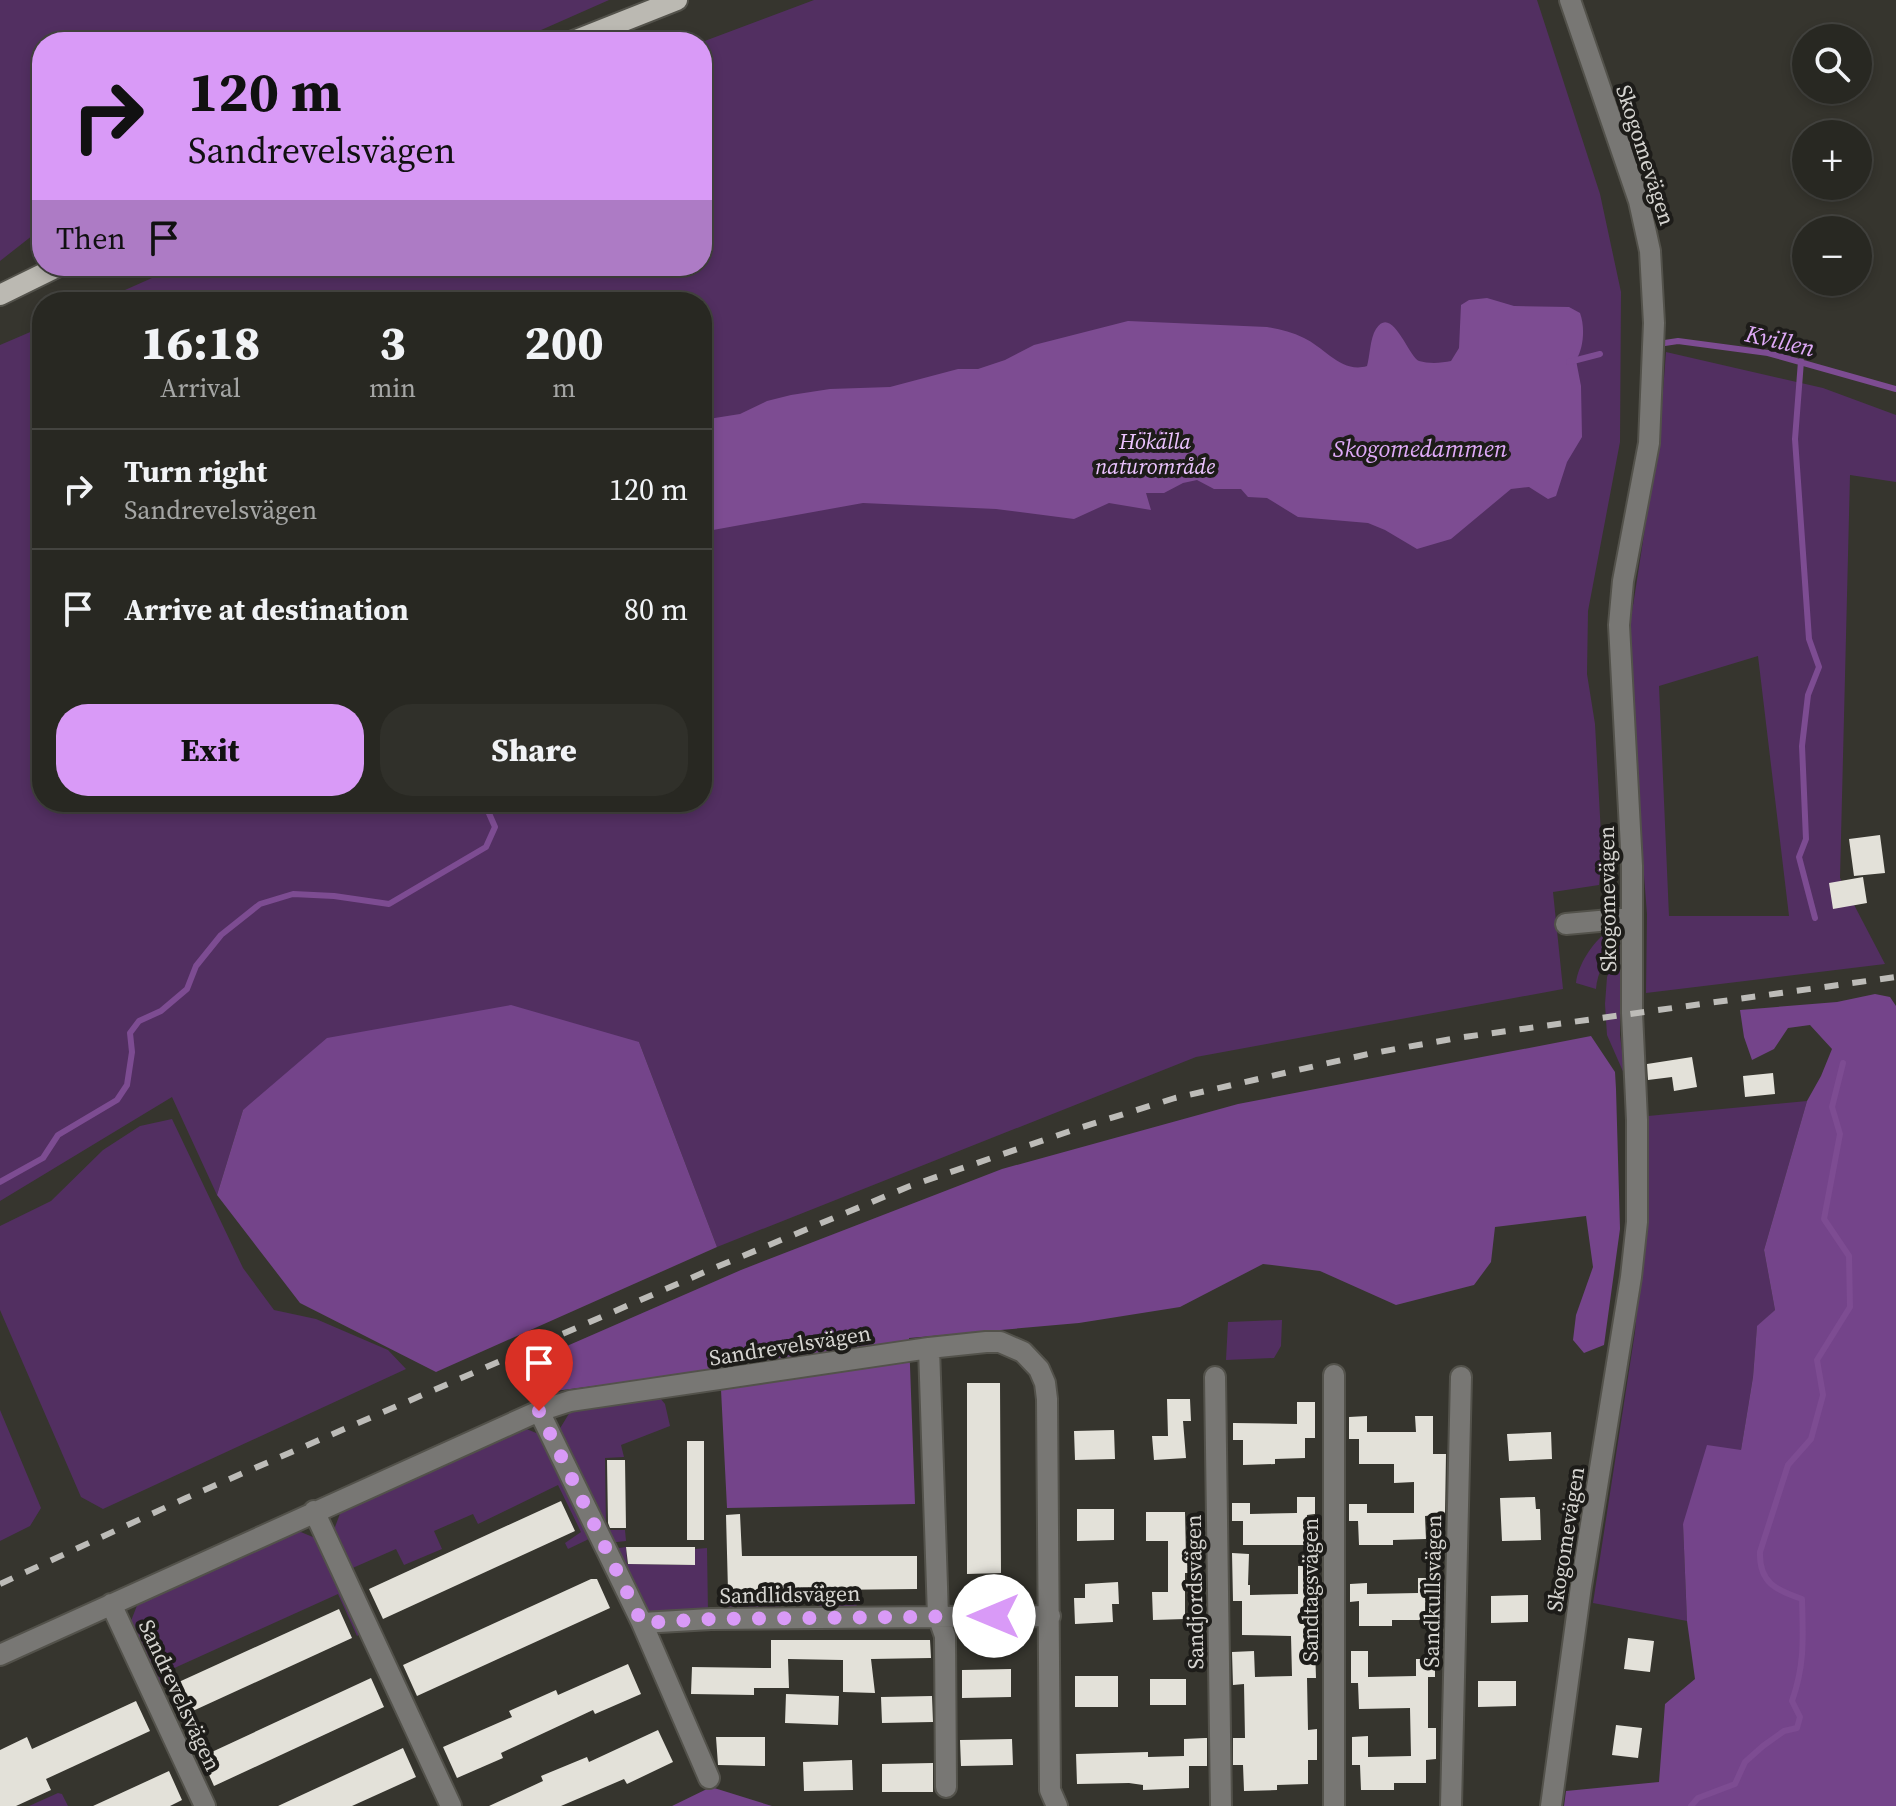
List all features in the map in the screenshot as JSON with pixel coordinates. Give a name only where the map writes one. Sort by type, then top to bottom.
[{"type":"main road","points":[[596,32],[677,0]]},
{"type":"main road","points":[[0,295],[39,276]]},
{"type":"street","name":"Skogomevägen","points":[[1551,1806],[1637,1222],[1632,851],[1619,625],[1621,593],[1649,443],[1654,323],[1653,281],[1639,201],[1570,0]]},
{"type":"street","points":[[1566,924],[1632,918]]},
{"type":"street","name":"Sandrevelsvägen","points":[[0,1655],[314,1511],[539,1411],[570,1401],[929,1348],[1000,1342],[1023,1352],[1039,1369],[1045,1383],[1050,1616]]},
{"type":"street","points":[[929,1348],[938,1616],[945,1636],[946,1787]]},
{"type":"street","name":"Sandtagsvägen","points":[[1334,1375],[1334,1806]]},
{"type":"street","name":"Sandjordsvägen","points":[[1215,1377],[1221,1806]]},
{"type":"street","name":"Sandkullsvägen","points":[[1451,1806],[1461,1377]]},
{"type":"street","points":[[539,1411],[642,1623],[709,1778]]},
{"type":"street","points":[[314,1511],[451,1806]]},
{"type":"street","name":"Sandrevelsvägen","points":[[111,1604],[205,1806]]},
{"type":"street","points":[[1050,1616],[1050,1790],[1057,1806]]},
{"type":"street","name":"Sandlidsvägen","points":[[642,1623],[711,1619],[1050,1616]]},
{"type":"green space","points":[[0,0],[609,0],[537,32],[32,32],[32,236],[0,261]]},
{"type":"green space","name":"Hökälla naturområde","points":[[814,0],[1537,0],[1600,194],[1621,292],[1620,442],[1588,611],[1587,674],[1595,724],[1602,853],[1599,885],[1553,892],[1563,989],[1196,1057],[717,1247],[639,1042],[243,1110],[217,1195],[172,1097],[0,1201],[0,345],[32,331],[32,812],[712,812],[712,292],[120,292],[156,276],[712,276],[712,38]]},
{"type":"green space","points":[[1666,352],[1823,388],[1896,415],[1896,482],[1850,475],[1840,878],[1885,964],[1646,993],[1647,914],[1632,722],[1630,625],[1660,431]],"holes":[[[1758,656],[1789,916],[1669,916],[1659,686]]]},
{"type":"green space","points":[[1607,932],[1608,945],[1596,989],[1576,983],[1587,955]]},
{"type":"green space","points":[[1621,932],[1620,1035],[1625,1076],[1607,1035],[1605,1004],[1607,977],[1619,947]]},
{"type":"green space","points":[[1807,1101],[1764,1250],[1775,1310],[1757,1327],[1753,1377],[1741,1450],[1683,1524],[1687,1621],[1593,1603],[1635,1332],[1646,1210],[1648,1116]]},
{"type":"green space","points":[[172,1119],[243,1268],[274,1310],[316,1319],[388,1350],[406,1369],[103,1509],[81,1497],[0,1310],[0,1226],[51,1201],[103,1150],[140,1126]]},
{"type":"green space","points":[[1282,1320],[1281,1346],[1274,1358],[1226,1360],[1228,1322]]},
{"type":"green space","points":[[660,1398],[665,1404],[670,1426],[621,1445],[624,1457],[605,1458],[606,1530],[625,1530],[626,1541],[608,1543],[559,1430],[570,1412]]},
{"type":"green space","points":[[0,1410],[41,1508],[30,1526],[0,1541]]},
{"type":"green space","points":[[524,1428],[546,1437],[591,1538],[568,1549],[565,1543],[581,1532],[558,1485],[478,1524],[473,1514],[434,1531],[442,1549],[404,1565],[396,1549],[348,1570],[332,1535],[341,1511]]},
{"type":"green space","points":[[296,1530],[320,1540],[361,1633],[357,1636],[338,1594],[159,1675],[162,1686],[157,1689],[129,1626],[138,1603]]},
{"type":"green space","points":[[626,1547],[627,1564],[694,1565],[695,1549],[707,1548],[708,1613],[650,1614],[637,1605],[611,1549]]},
{"type":"green space","points":[[819,1593],[856,1593],[857,1613],[818,1614]]},
{"type":"green space","points":[[743,1594],[770,1596],[780,1609],[727,1614],[729,1602]]},
{"type":"green space","points":[[62,1794],[68,1806],[29,1806]]},
{"type":"shaded area","points":[[1875,994],[1890,997],[1896,1006],[1896,1806],[1564,1806],[1566,1791],[1659,1782],[1665,1704],[1695,1679],[1687,1621],[1683,1524],[1707,1445],[1741,1450],[1753,1377],[1757,1326],[1775,1310],[1764,1250],[1807,1101],[1832,1049],[1810,1025],[1788,1028],[1774,1049],[1752,1060],[1744,1037],[1740,1010],[1837,1002]]},
{"type":"shaded area","points":[[511,1005],[639,1042],[717,1247],[436,1372],[300,1303],[217,1195],[243,1110],[327,1038]]},
{"type":"shaded area","points":[[1591,1036],[1615,1072],[1620,1229],[1604,1345],[1584,1353],[1573,1340],[1576,1315],[1593,1267],[1586,1216],[1495,1227],[1491,1262],[1474,1285],[1396,1305],[1320,1271],[1263,1264],[1180,1307],[1079,1323],[909,1338],[915,1504],[727,1508],[720,1370],[547,1392],[521,1366],[741,1270],[1002,1169],[1238,1104]]},
{"type":"shaded area","points":[[711,1787],[772,1806],[672,1806]]},
{"type":"water","name":"Skogomedammen","points":[[1487,298],[1514,306],[1569,307],[1580,313],[1583,337],[1576,360],[1581,386],[1582,437],[1567,462],[1556,496],[1548,499],[1529,487],[1511,489],[1451,539],[1417,549],[1368,523],[1298,517],[1267,498],[1248,497],[1241,489],[1214,489],[1197,480],[1164,493],[1146,493],[1151,510],[1109,503],[1074,519],[996,509],[863,503],[712,530],[712,418],[740,414],[767,401],[830,389],[890,387],[958,369],[978,369],[1034,345],[1128,321],[1277,329],[1304,338],[1341,363],[1358,367],[1367,366],[1374,333],[1382,323],[1388,323],[1419,361],[1447,362],[1459,348],[1461,305],[1469,300]]},
{"type":"building","points":[[1880,835],[1885,873],[1854,876],[1849,839]]},
{"type":"building","points":[[1863,877],[1867,903],[1833,909],[1829,883]]},
{"type":"building","points":[[1692,1057],[1697,1087],[1674,1091],[1672,1077],[1648,1080],[1647,1064]]},
{"type":"building","points":[[1773,1073],[1775,1094],[1745,1097],[1743,1076]]},
{"type":"building","points":[[967,1383],[1000,1383],[1001,1573],[967,1574]]},
{"type":"building","points":[[1167,1399],[1190,1399],[1191,1421],[1183,1421],[1186,1458],[1154,1460],[1152,1436],[1168,1436]]},
{"type":"building","points":[[1297,1402],[1315,1402],[1315,1438],[1305,1438],[1305,1458],[1275,1459],[1275,1464],[1243,1465],[1243,1440],[1233,1440],[1233,1423],[1297,1424]]},
{"type":"building","points":[[1367,1416],[1367,1432],[1416,1432],[1415,1416],[1433,1416],[1433,1454],[1446,1454],[1445,1514],[1425,1516],[1426,1539],[1393,1540],[1393,1545],[1359,1545],[1358,1521],[1349,1521],[1349,1504],[1367,1504],[1367,1513],[1414,1513],[1414,1482],[1394,1483],[1394,1464],[1359,1464],[1359,1439],[1349,1439],[1349,1417]]},
{"type":"building","points":[[1114,1430],[1115,1459],[1075,1460],[1074,1431]]},
{"type":"building","points":[[1551,1432],[1552,1459],[1509,1461],[1507,1434]]},
{"type":"building","points":[[687,1441],[704,1441],[704,1540],[687,1540]]},
{"type":"building","points":[[607,1460],[625,1460],[626,1528],[610,1528],[608,1523]]},
{"type":"building","points":[[1297,1497],[1315,1497],[1315,1514],[1307,1515],[1306,1545],[1243,1545],[1243,1521],[1232,1521],[1232,1503],[1250,1503],[1250,1514],[1297,1513]]},
{"type":"building","points":[[1535,1497],[1536,1509],[1540,1509],[1541,1540],[1502,1541],[1500,1498]]},
{"type":"building","points":[[561,1501],[575,1531],[383,1619],[369,1589]]},
{"type":"building","points":[[1077,1509],[1114,1509],[1114,1540],[1077,1541]]},
{"type":"building","points":[[1146,1512],[1185,1512],[1186,1556],[1190,1556],[1190,1573],[1185,1573],[1185,1619],[1153,1620],[1152,1592],[1168,1592],[1168,1541],[1146,1541]]},
{"type":"building","points":[[740,1514],[742,1556],[917,1556],[917,1589],[728,1591],[726,1515]]},
{"type":"building","points":[[626,1547],[695,1547],[695,1565],[628,1564]]},
{"type":"building","points":[[1232,1553],[1249,1554],[1250,1595],[1298,1594],[1298,1566],[1315,1566],[1316,1596],[1306,1596],[1307,1647],[1315,1646],[1316,1678],[1307,1678],[1308,1730],[1317,1729],[1317,1760],[1308,1760],[1308,1784],[1277,1785],[1277,1790],[1244,1791],[1243,1765],[1233,1765],[1233,1738],[1245,1738],[1244,1684],[1233,1685],[1232,1652],[1254,1651],[1255,1677],[1292,1676],[1291,1636],[1242,1635],[1242,1601],[1233,1601]]},
{"type":"building","points":[[1418,1578],[1434,1578],[1434,1594],[1425,1594],[1426,1620],[1392,1620],[1392,1626],[1359,1626],[1359,1601],[1350,1602],[1350,1584],[1367,1583],[1367,1594],[1418,1593]]},
{"type":"building","points":[[591,1579],[597,1579],[610,1608],[417,1696],[403,1665]]},
{"type":"building","points":[[1118,1582],[1119,1604],[1112,1604],[1113,1622],[1075,1624],[1074,1598],[1085,1598],[1085,1584]]},
{"type":"building","points":[[1528,1595],[1528,1622],[1491,1623],[1491,1596]]},
{"type":"building","points":[[339,1609],[352,1638],[184,1715],[170,1686]]},
{"type":"building","points":[[1628,1638],[1654,1641],[1650,1672],[1624,1669]]},
{"type":"building","points":[[771,1640],[930,1640],[931,1658],[871,1659],[875,1693],[843,1692],[843,1660],[788,1659],[789,1688],[754,1688],[754,1695],[691,1694],[692,1667],[771,1668]]},
{"type":"building","points":[[1351,1651],[1368,1651],[1368,1677],[1416,1676],[1416,1659],[1435,1659],[1435,1677],[1428,1677],[1428,1728],[1436,1728],[1436,1759],[1426,1760],[1426,1783],[1394,1783],[1394,1790],[1361,1790],[1360,1765],[1352,1765],[1352,1737],[1368,1736],[1368,1757],[1411,1756],[1410,1708],[1359,1709],[1358,1683],[1351,1683]]},
{"type":"building","points":[[628,1664],[641,1694],[595,1714],[593,1710],[501,1753],[503,1758],[457,1778],[443,1747],[512,1717],[509,1711],[556,1690],[558,1695]]},
{"type":"building","points":[[1011,1669],[1011,1697],[962,1698],[962,1670]]},
{"type":"building","points":[[1075,1676],[1118,1676],[1118,1707],[1075,1707]]},
{"type":"building","points":[[371,1678],[384,1707],[214,1786],[201,1757]]},
{"type":"building","points":[[1150,1679],[1186,1679],[1186,1705],[1150,1705]]},
{"type":"building","points":[[1478,1681],[1516,1681],[1516,1706],[1478,1707]]},
{"type":"building","points":[[786,1694],[839,1696],[838,1725],[785,1723]]},
{"type":"building","points":[[932,1696],[933,1722],[882,1723],[881,1697]]},
{"type":"building","points":[[136,1701],[150,1731],[46,1779],[51,1790],[16,1806],[0,1806],[0,1750],[27,1737],[32,1749]]},
{"type":"building","points":[[1616,1725],[1642,1728],[1638,1758],[1612,1755]]},
{"type":"building","points":[[658,1730],[673,1762],[627,1784],[624,1779],[561,1806],[489,1806],[543,1781],[541,1776],[587,1757],[589,1762]]},
{"type":"building","points":[[716,1737],[765,1737],[765,1766],[718,1765]]},
{"type":"building","points":[[1207,1738],[1207,1766],[1189,1766],[1189,1788],[1143,1790],[1143,1785],[1129,1783],[1077,1784],[1076,1754],[1148,1752],[1148,1757],[1184,1756],[1184,1739]]},
{"type":"building","points":[[1012,1739],[1013,1765],[961,1766],[960,1740]]},
{"type":"building","points":[[403,1748],[416,1777],[352,1806],[278,1806]]},
{"type":"building","points":[[852,1760],[853,1790],[804,1791],[803,1762]]},
{"type":"building","points":[[933,1763],[933,1792],[882,1792],[882,1764]]},
{"type":"building","points":[[169,1771],[182,1800],[170,1806],[93,1806]]},
{"type":"waterway","name":"Kvillen","points":[[1658,344],[1678,341],[1768,353],[1896,389]]},
{"type":"waterway","points":[[1569,362],[1600,354]]},
{"type":"waterway","points":[[1801,361],[1795,439],[1809,639],[1819,667],[1808,695],[1802,746],[1806,839],[1799,857],[1815,918]]},
{"type":"waterway","points":[[0,1182],[43,1158],[58,1135],[117,1100],[127,1085],[132,1052],[130,1033],[139,1021],[161,1011],[187,989],[196,966],[221,935],[260,904],[293,894],[389,904],[486,847],[495,827],[488,812]]},
{"type":"waterway","points":[[1691,1806],[1698,1798],[1735,1784],[1745,1762],[1784,1731],[1797,1728],[1800,1717],[1792,1701],[1801,1663],[1802,1599],[1771,1584],[1762,1571],[1760,1552],[1788,1465],[1811,1439],[1823,1395],[1817,1360],[1850,1307],[1849,1256],[1824,1219],[1840,1134],[1832,1107],[1843,1063]]},
{"type":"railway","points":[[0,1584],[186,1498],[707,1271],[910,1186],[1076,1129],[1175,1098],[1368,1054],[1457,1038],[1896,977]]},
{"type":"route","points":[[539,1411],[642,1623],[711,1619],[994,1616]]}]
